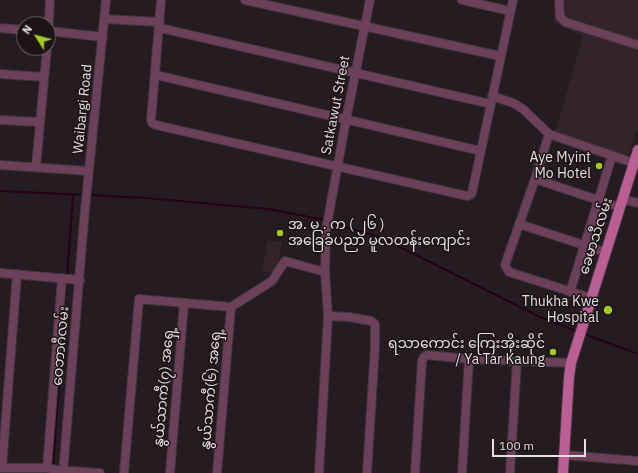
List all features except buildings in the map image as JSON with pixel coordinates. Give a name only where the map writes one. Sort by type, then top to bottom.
[{"type":"main road","name":"ခေမာသီလမ်း","points":[[563,473],[569,377],[572,363],[605,252],[638,152]]},
{"type":"street","points":[[49,16],[50,0]]},
{"type":"street","name":"Waibargi Road","points":[[84,220],[106,0]]},
{"type":"street","points":[[161,0],[156,75],[151,120],[152,123],[170,129],[337,167],[470,195],[472,193],[513,0]]},
{"type":"street","points":[[245,0],[500,56]]},
{"type":"street","name":"Satkawut Street","points":[[319,473],[328,316],[325,272],[326,230],[370,0]]},
{"type":"street","points":[[462,0],[510,11]]},
{"type":"street","points":[[559,0],[560,17],[565,22],[638,45]]},
{"type":"street","points":[[104,20],[160,25],[355,74],[514,103],[523,109],[549,134],[634,164]]},
{"type":"street","points":[[0,28],[16,29]]},
{"type":"street","points":[[56,32],[103,36]]},
{"type":"street","points":[[36,167],[46,56]]},
{"type":"street","points":[[0,74],[44,77]]},
{"type":"street","points":[[156,75],[481,151]]},
{"type":"street","points":[[0,120],[40,122]]},
{"type":"street","points":[[549,134],[505,265],[509,272],[591,298]]},
{"type":"street","points":[[570,292],[612,156]]},
{"type":"street","points":[[0,165],[89,171]]},
{"type":"street","points":[[535,179],[598,200],[621,203],[638,203]]},
{"type":"street","name":"ဝေဘာဂီလမ်း","points":[[56,470],[84,220]]},
{"type":"street","points":[[519,224],[605,252]]},
{"type":"street","points":[[124,473],[139,299],[231,307],[272,281],[285,261],[325,272]]},
{"type":"street","points":[[0,273],[78,280]]},
{"type":"street","points":[[17,274],[3,417],[1,468],[100,473]]},
{"type":"street","points":[[56,470],[64,278]]},
{"type":"street","name":"နွယ်သာကီ(၇) အရှေ့","points":[[170,473],[184,303]]},
{"type":"street","name":"နွယ်သာကီ(၆) အရှေ့","points":[[217,473],[231,307]]},
{"type":"street","points":[[328,316],[349,317],[371,321],[374,324],[375,347],[367,473]]},
{"type":"street","points":[[415,473],[422,361],[424,357],[427,355],[468,360],[572,363]]},
{"type":"street","points":[[462,473],[468,360]]},
{"type":"street","points":[[510,473],[517,361]]},
{"type":"street","points":[[564,455],[638,461]]},
{"type":"shaded area","points":[[555,0],[638,0],[638,126],[628,157],[555,133],[583,36],[554,23]]},
{"type":"shaded area","points":[[268,241],[282,242],[276,274],[262,271]]},
{"type":"waterway","points":[[0,191],[85,195]]},
{"type":"waterway","points":[[67,277],[73,195]]},
{"type":"waterway","points":[[89,195],[146,198],[268,209],[325,220]]},
{"type":"waterway","points":[[329,222],[382,238],[540,317],[576,331]]},
{"type":"waterway","points":[[53,467],[66,282]]},
{"type":"waterway","points":[[584,334],[638,354]]},
{"type":"place","name":"Aye Myint Mo Hotel","points":[[599,166]]},
{"type":"place","name":"အ. မ . က ( ၂၆ ) အခြေခံပညာ မူလတန်းကျောင်း","points":[[280,233]]},
{"type":"place","name":"Thukha Kwe Hospital","points":[[608,310]]},
{"type":"place","name":"ရသာကောင်း ကြေးအိုးဆိုင် / Ya Tar Kaung","points":[[553,352]]}]
